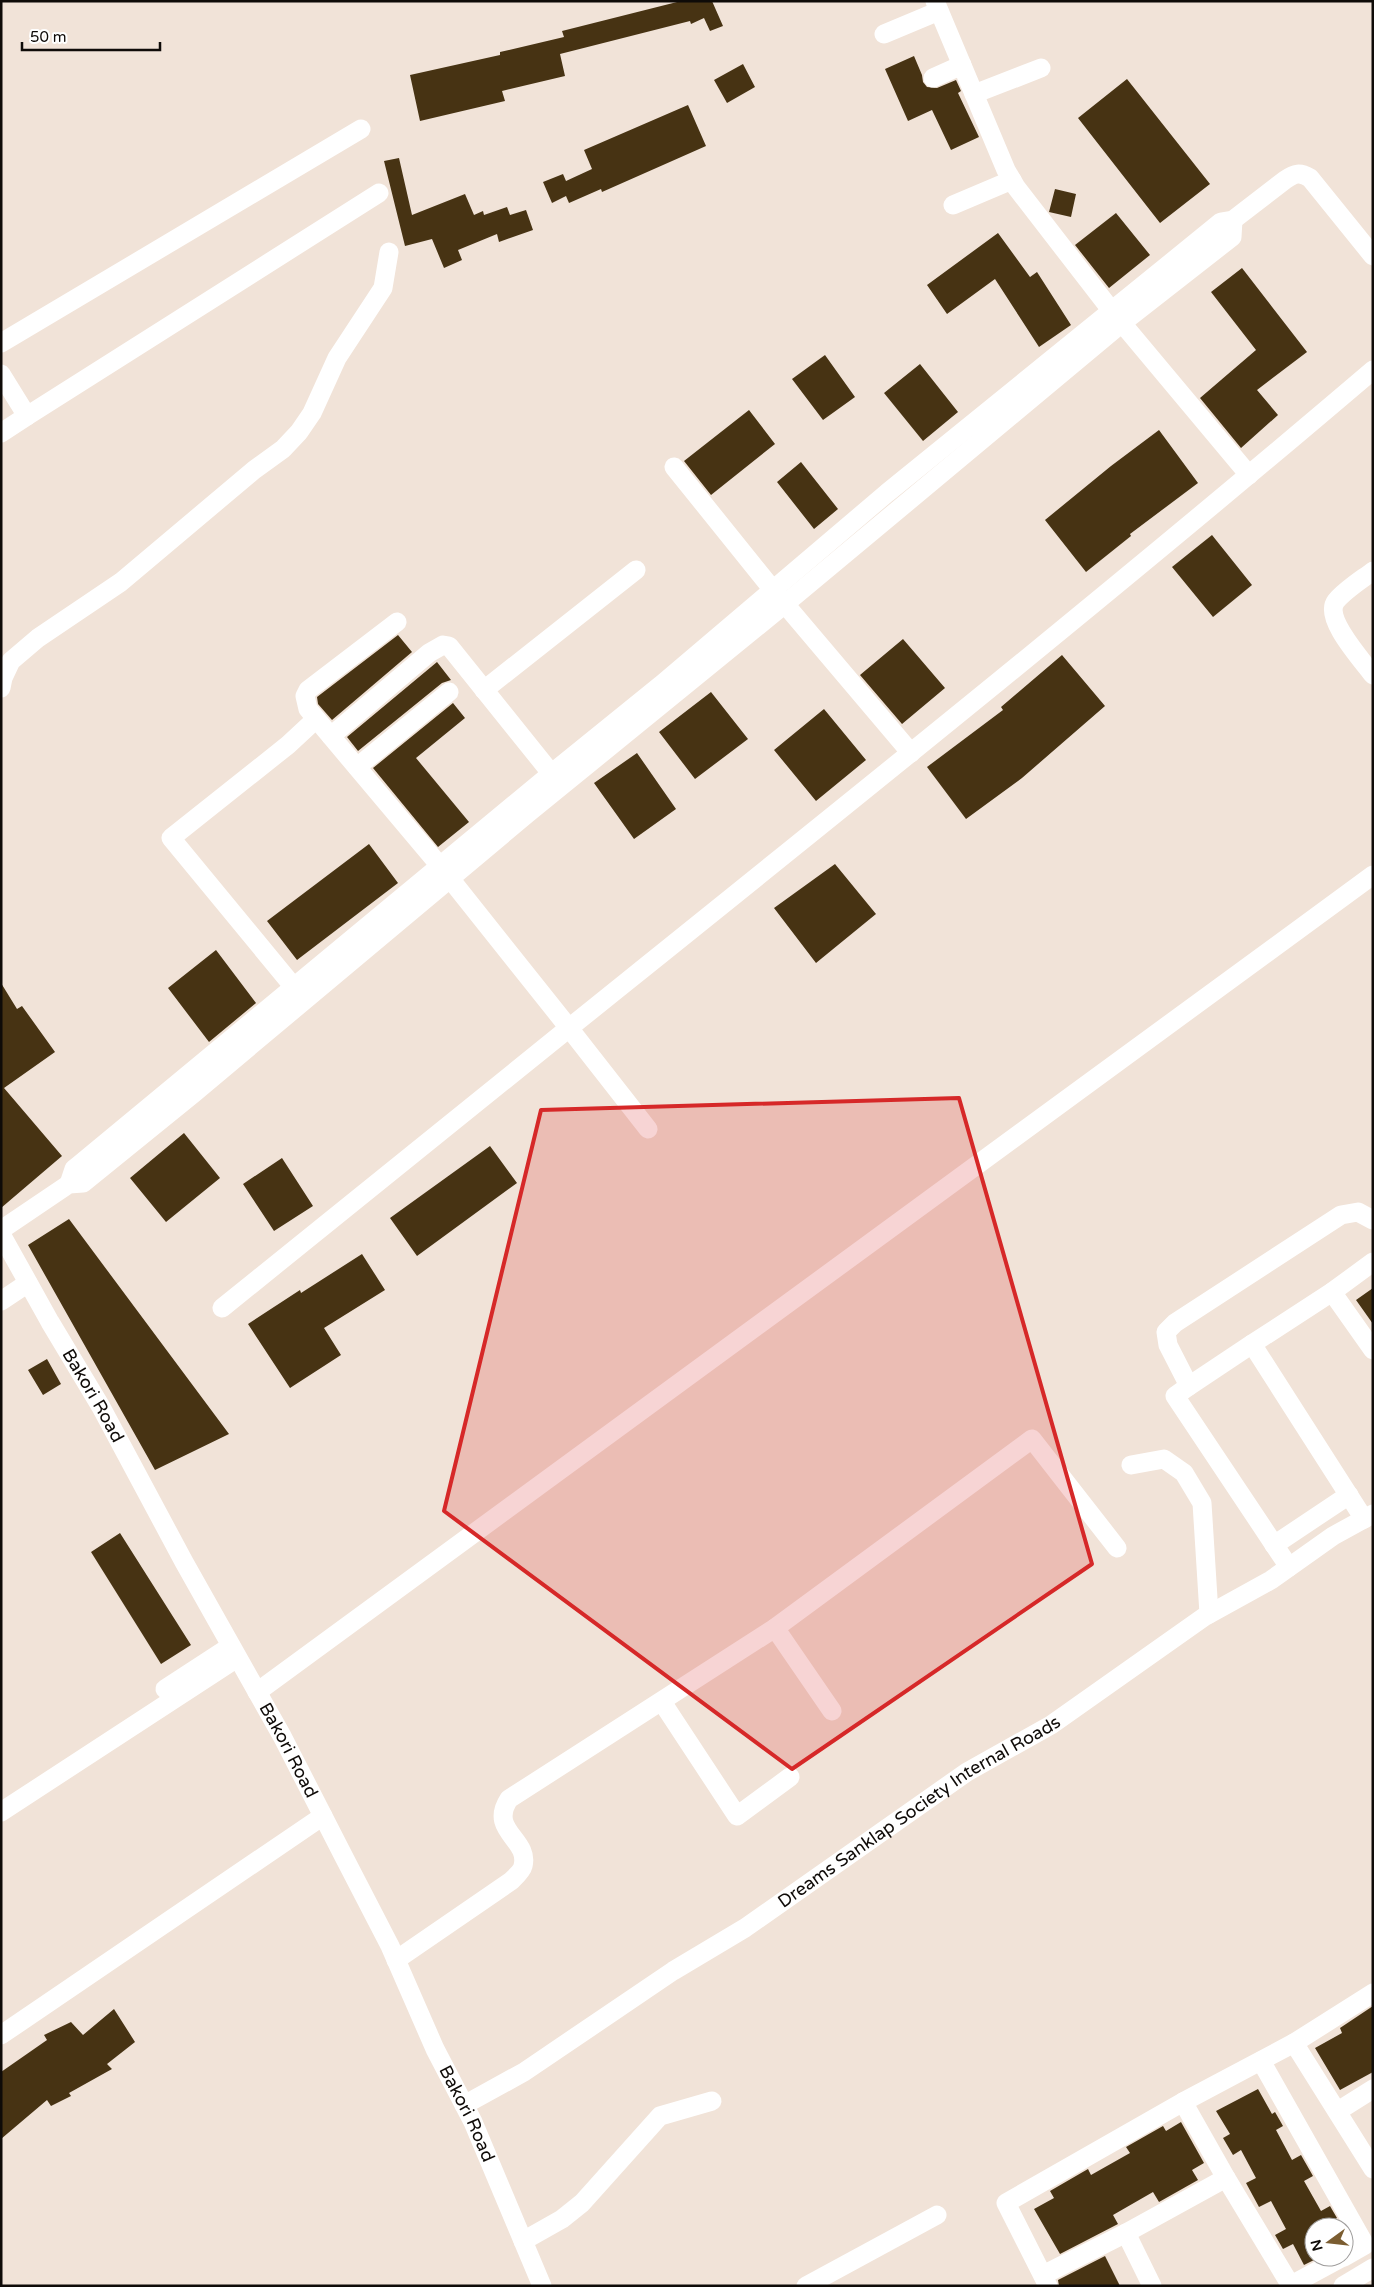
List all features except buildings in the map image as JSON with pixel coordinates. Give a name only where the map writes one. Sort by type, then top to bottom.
[{"type":"street","points":[[884,34],[937,6],[1012,180],[1116,316],[1250,475]]},
{"type":"street","points":[[933,78],[962,64]]},
{"type":"street","points":[[974,94],[1041,68]]},
{"type":"street","points":[[1,344],[361,129]]},
{"type":"street","points":[[1,1232],[69,1184],[74,1169],[300,994],[556,780],[661,685],[779,597],[1116,316],[1232,237],[1233,220],[1292,175],[1302,173],[1310,178],[1373,256]]},
{"type":"street","points":[[953,205],[1012,180]]},
{"type":"street","points":[[1,433],[379,193]]},
{"type":"street","points":[[1,688],[2,678],[12,661],[46,633],[121,582],[254,470],[283,449],[299,432],[312,412],[337,358],[382,288],[389,252]]},
{"type":"street","points":[[222,1308],[911,753],[1250,475],[1373,370]]},
{"type":"street","points":[[1,374],[27,416]]},
{"type":"street","points":[[674,467],[779,597],[911,753]]},
{"type":"street","points":[[484,690],[636,570]]},
{"type":"street","points":[[1373,571],[1336,601],[1332,610],[1334,622],[1373,675]]},
{"type":"street","points":[[397,622],[308,690],[305,696],[308,709],[445,873],[648,1129]]},
{"type":"street","points":[[331,736],[429,653],[443,645],[449,646],[556,780]]},
{"type":"street","points":[[357,767],[449,692]]},
{"type":"street","points":[[300,994],[171,838],[288,745],[316,719]]},
{"type":"street","points":[[257,1692],[1373,875]]},
{"type":"street","points":[[1189,1386],[1168,1345],[1166,1332],[1175,1323],[1341,1215],[1358,1212],[1373,1220]]},
{"type":"street","name":"Bakori Road","points":[[1,1232],[28,1283],[101,1407],[323,1816],[396,1960],[435,2048],[464,2105],[542,2286]]},
{"type":"street","points":[[1289,1567],[1175,1396],[1332,1292],[1373,1262]]},
{"type":"street","points":[[1,1301],[28,1283]]},
{"type":"street","points":[[1332,1292],[1373,1350]]},
{"type":"street","points":[[1252,1344],[1348,1495],[1368,1517]]},
{"type":"street","points":[[396,1960],[511,1881],[523,1868],[524,1855],[503,1822],[502,1810],[509,1799],[775,1628],[1032,1438],[1117,1548]]},
{"type":"street","points":[[1131,1465],[1164,1459],[1184,1473],[1202,1503],[1209,1614]]},
{"type":"street","points":[[1274,1545],[1348,1495]]},
{"type":"street","name":"Dreams Sanklap Society Internal Roads","points":[[464,2105],[524,2072],[673,1971],[746,1928],[967,1772],[1051,1725],[1209,1614],[1271,1580],[1333,1536],[1368,1517]]},
{"type":"street","points":[[775,1628],[832,1711]]},
{"type":"street","points":[[1,1796],[234,1652]]},
{"type":"street","points":[[1,1812],[234,1652]]},
{"type":"street","points":[[662,1702],[738,1816],[790,1777]]},
{"type":"street","points":[[1,2035],[323,1816]]},
{"type":"street","points":[[1226,2178],[1126,2233],[1045,2281],[1006,2203],[1183,2102],[1294,2043],[1373,1993]]},
{"type":"street","points":[[1294,2043],[1373,2169]]},
{"type":"street","points":[[1261,2061],[1349,2217]]},
{"type":"street","points":[[1338,2111],[1373,2089]]},
{"type":"street","points":[[523,2241],[562,2219],[582,2203],[660,2116],[712,2101]]},
{"type":"street","points":[[1183,2102],[1291,2286],[1326,2267]]},
{"type":"street","points":[[806,2286],[937,2216]]},
{"type":"street","points":[[1354,2226],[1365,2245],[1354,2251]]},
{"type":"street","points":[[1126,2233],[1152,2286]]},
{"type":"street","points":[[1344,2286],[1373,2268]]},
{"type":"highlighted area","points":[[959,1098],[1092,1564],[792,1769],[444,1511],[541,1110]]}]
